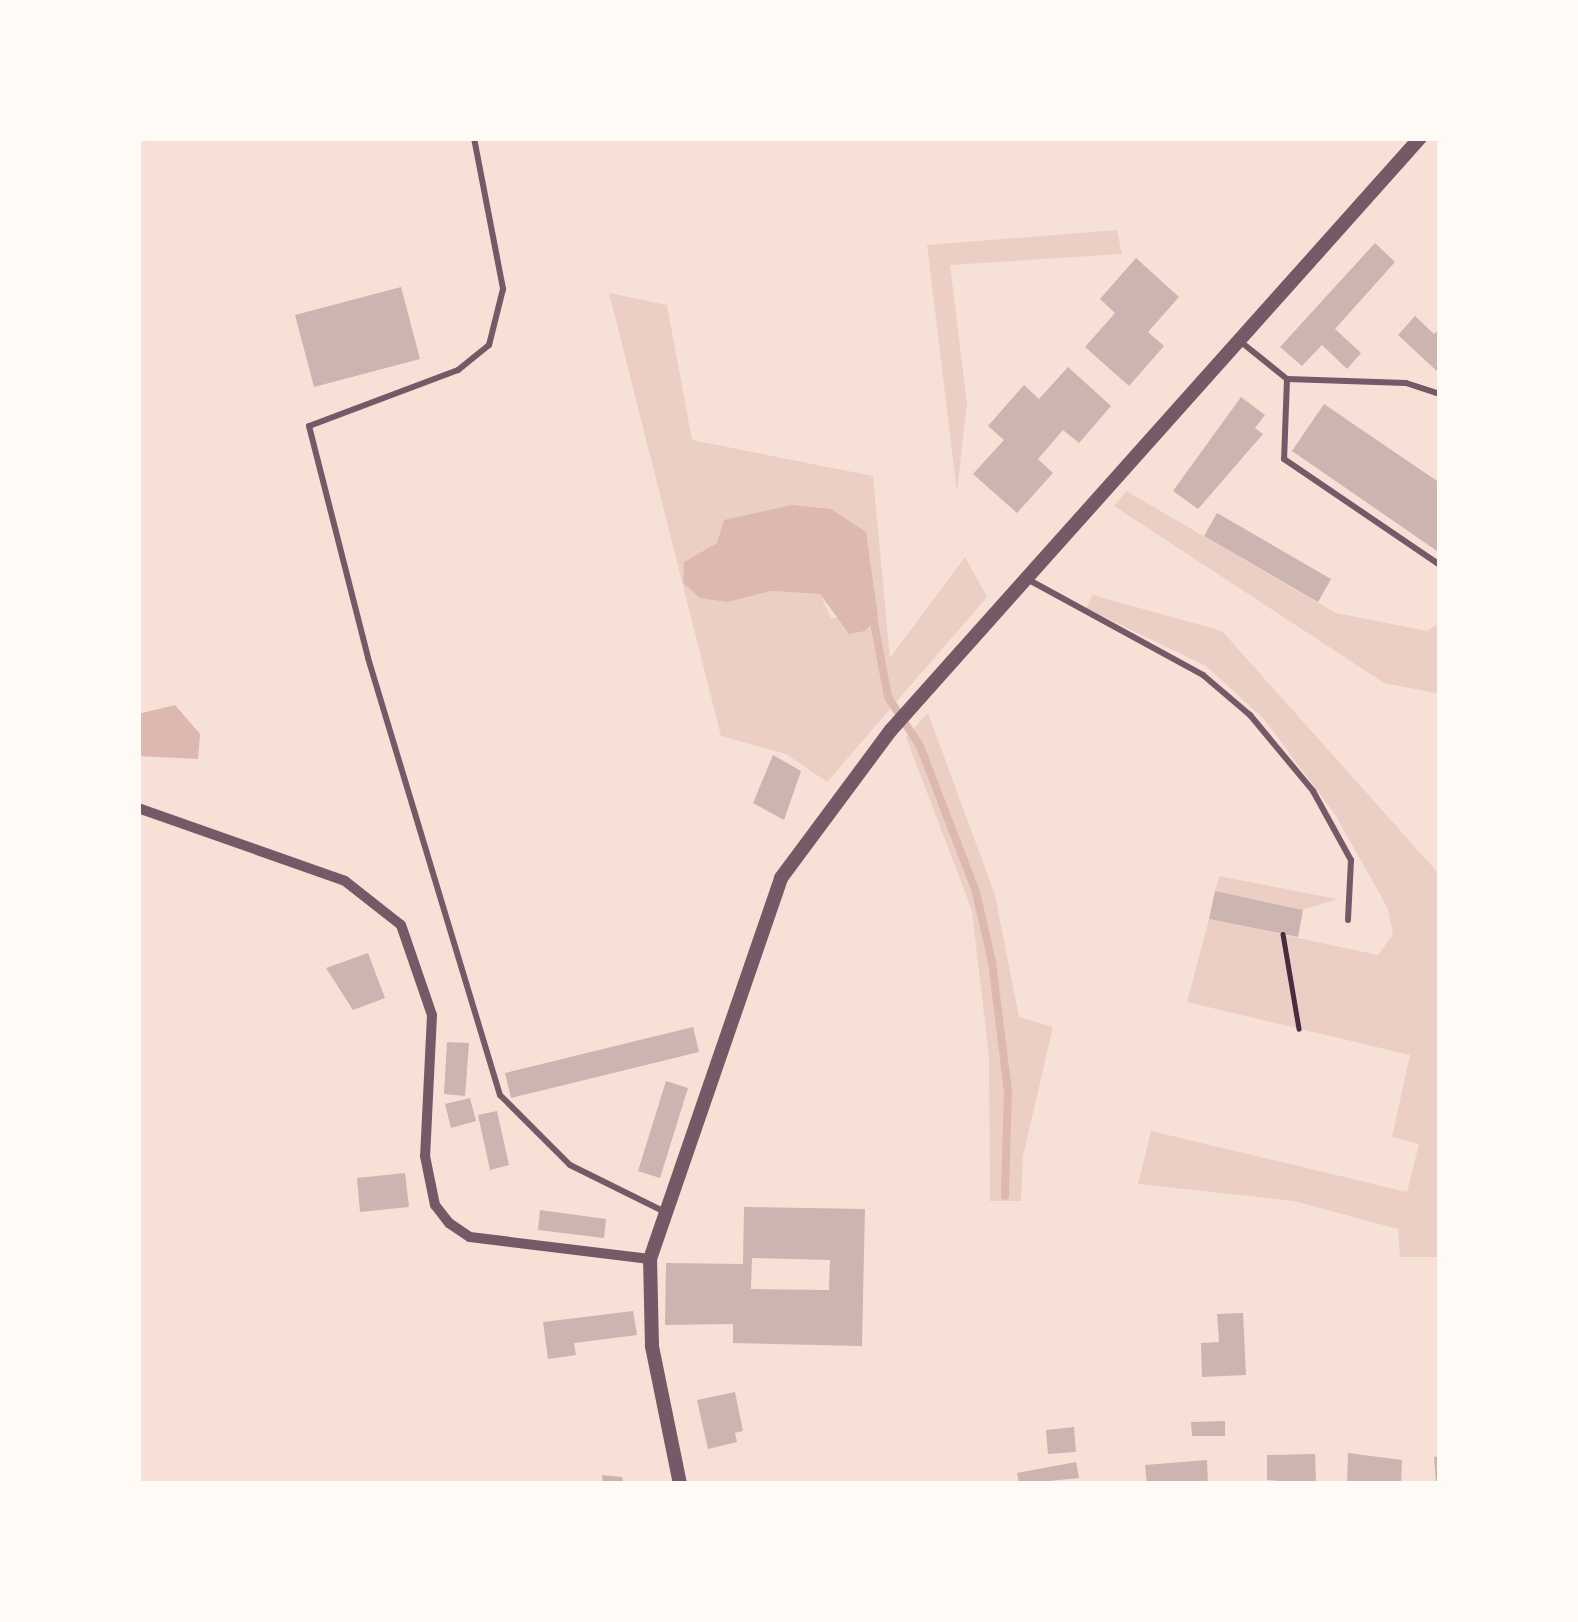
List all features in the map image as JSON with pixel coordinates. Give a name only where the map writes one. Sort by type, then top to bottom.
[{"type":"street","points":[[680,1484],[652,1346],[650,1259],[781,878],[891,730],[1420,138]]},
{"type":"street","points":[[138,808],[345,881],[401,925],[432,1015],[425,1156],[435,1205],[449,1223],[470,1237],[650,1259]]},
{"type":"lane","points":[[474,138],[503,289],[489,345],[458,370],[310,426],[368,658],[500,1095],[570,1165],[665,1212]]},
{"type":"lane","points":[[1238,340],[1288,379],[1406,383],[1440,394]]},
{"type":"lane","points":[[1288,379],[1284,459],[1440,565]]},
{"type":"lane","points":[[1027,578],[1203,675],[1250,715],[1313,791],[1351,860],[1348,920]]},
{"type":"path","points":[[1282,934],[1299,1029]]},
{"type":"shaded area","points":[[1117,230],[1122,254],[950,265],[967,403],[957,492],[927,245]]},
{"type":"shaded area","points":[[609,293],[667,305],[692,440],[873,476],[890,658],[965,557],[987,597],[827,782],[786,754],[721,736]],"holes":[[[717,543],[878,617],[831,618],[820,594],[771,591],[728,602],[684,562]]]},
{"type":"shaded area","points":[[1126,491],[1336,613],[1427,631],[1440,622],[1440,694],[1384,683],[1114,506]]},
{"type":"shaded area","points":[[792,505],[831,509],[866,532],[878,617],[865,631],[849,634],[820,594],[771,591],[728,602],[700,598],[683,583],[684,562],[717,543],[724,520]]},
{"type":"shaded area","points":[[1093,595],[1222,631],[1440,875],[1440,1257],[1400,1257],[1398,1229],[1294,1201],[1138,1184],[1151,1131],[1407,1192],[1419,1144],[1392,1137],[1410,1055],[1187,1002],[1209,919],[1378,955],[1393,934],[1388,909],[1336,816],[1264,719],[1206,666],[1086,608]]},
{"type":"shaded area","points":[[175,705],[200,734],[198,759],[138,756],[138,714]]},
{"type":"shaded area","points":[[928,713],[995,895],[1019,1017],[1053,1027],[1023,1156],[1021,1201],[990,1201],[989,1057],[972,911],[906,737]]},
{"type":"shaded area","points":[[1219,876],[1337,899],[1303,910],[1215,891]]},
{"type":"building","points":[[1375,243],[1395,262],[1335,329],[1361,353],[1347,369],[1322,345],[1302,366],[1280,347]]},
{"type":"building","points":[[1136,258],[1179,297],[1148,332],[1164,346],[1129,386],[1085,347],[1115,313],[1100,299]]},
{"type":"building","points":[[401,287],[420,359],[314,387],[295,315]]},
{"type":"building","points":[[1415,316],[1434,334],[1440,328],[1440,374],[1398,335]]},
{"type":"building","points":[[1068,367],[1111,406],[1079,443],[1063,430],[1038,459],[1053,473],[1017,513],[973,474],[1004,440],[988,426],[1024,385],[1039,399]]},
{"type":"building","points":[[1241,397],[1265,415],[1255,428],[1263,434],[1198,509],[1173,491]]},
{"type":"building","points":[[1324,404],[1440,483],[1440,553],[1292,451]]},
{"type":"building","points":[[1217,513],[1331,579],[1318,602],[1204,536]]},
{"type":"building","points":[[773,755],[801,771],[784,820],[753,803]]},
{"type":"building","points":[[1215,891],[1303,910],[1298,937],[1209,919]]},
{"type":"building","points":[[368,953],[385,998],[353,1010],[326,968]]},
{"type":"building","points":[[693,1027],[699,1052],[511,1098],[505,1073]]},
{"type":"building","points":[[447,1042],[469,1043],[465,1096],[444,1094]]},
{"type":"building","points":[[666,1081],[688,1088],[660,1178],[638,1171]]},
{"type":"building","points":[[470,1098],[476,1121],[451,1128],[445,1104]]},
{"type":"building","points":[[497,1111],[509,1165],[490,1170],[478,1115]]},
{"type":"building","points":[[405,1173],[409,1207],[360,1212],[357,1178]]},
{"type":"building","points":[[744,1207],[865,1209],[862,1346],[733,1343],[733,1324],[665,1325],[666,1263],[743,1264]],"holes":[[[752,1258],[830,1260],[829,1290],[751,1289]]]},
{"type":"building","points":[[540,1210],[606,1219],[604,1238],[538,1230]]},
{"type":"building","points":[[633,1311],[637,1335],[574,1343],[576,1355],[548,1359],[543,1322]]},
{"type":"building","points":[[1243,1313],[1246,1375],[1202,1377],[1201,1343],[1219,1342],[1217,1314]]},
{"type":"building","points":[[735,1392],[743,1431],[735,1433],[737,1442],[708,1449],[697,1400]]},
{"type":"building","points":[[1225,1421],[1225,1436],[1192,1436],[1191,1422]]},
{"type":"building","points":[[1074,1427],[1076,1452],[1048,1454],[1046,1430]]},
{"type":"building","points":[[1348,1453],[1402,1460],[1401,1484],[1347,1484]]},
{"type":"building","points":[[1315,1454],[1316,1484],[1267,1480],[1267,1455]]},
{"type":"building","points":[[1440,1456],[1440,1484],[1436,1484],[1434,1457]]},
{"type":"building","points":[[1207,1460],[1208,1484],[1147,1484],[1145,1465]]},
{"type":"building","points":[[1076,1462],[1079,1478],[1019,1484],[1017,1473]]},
{"type":"building","points":[[602,1475],[622,1477],[624,1484],[603,1484]]},
{"type":"waterway","points":[[874,622],[888,697],[920,746],[976,892],[992,962],[1008,1092],[1005,1196]]}]
